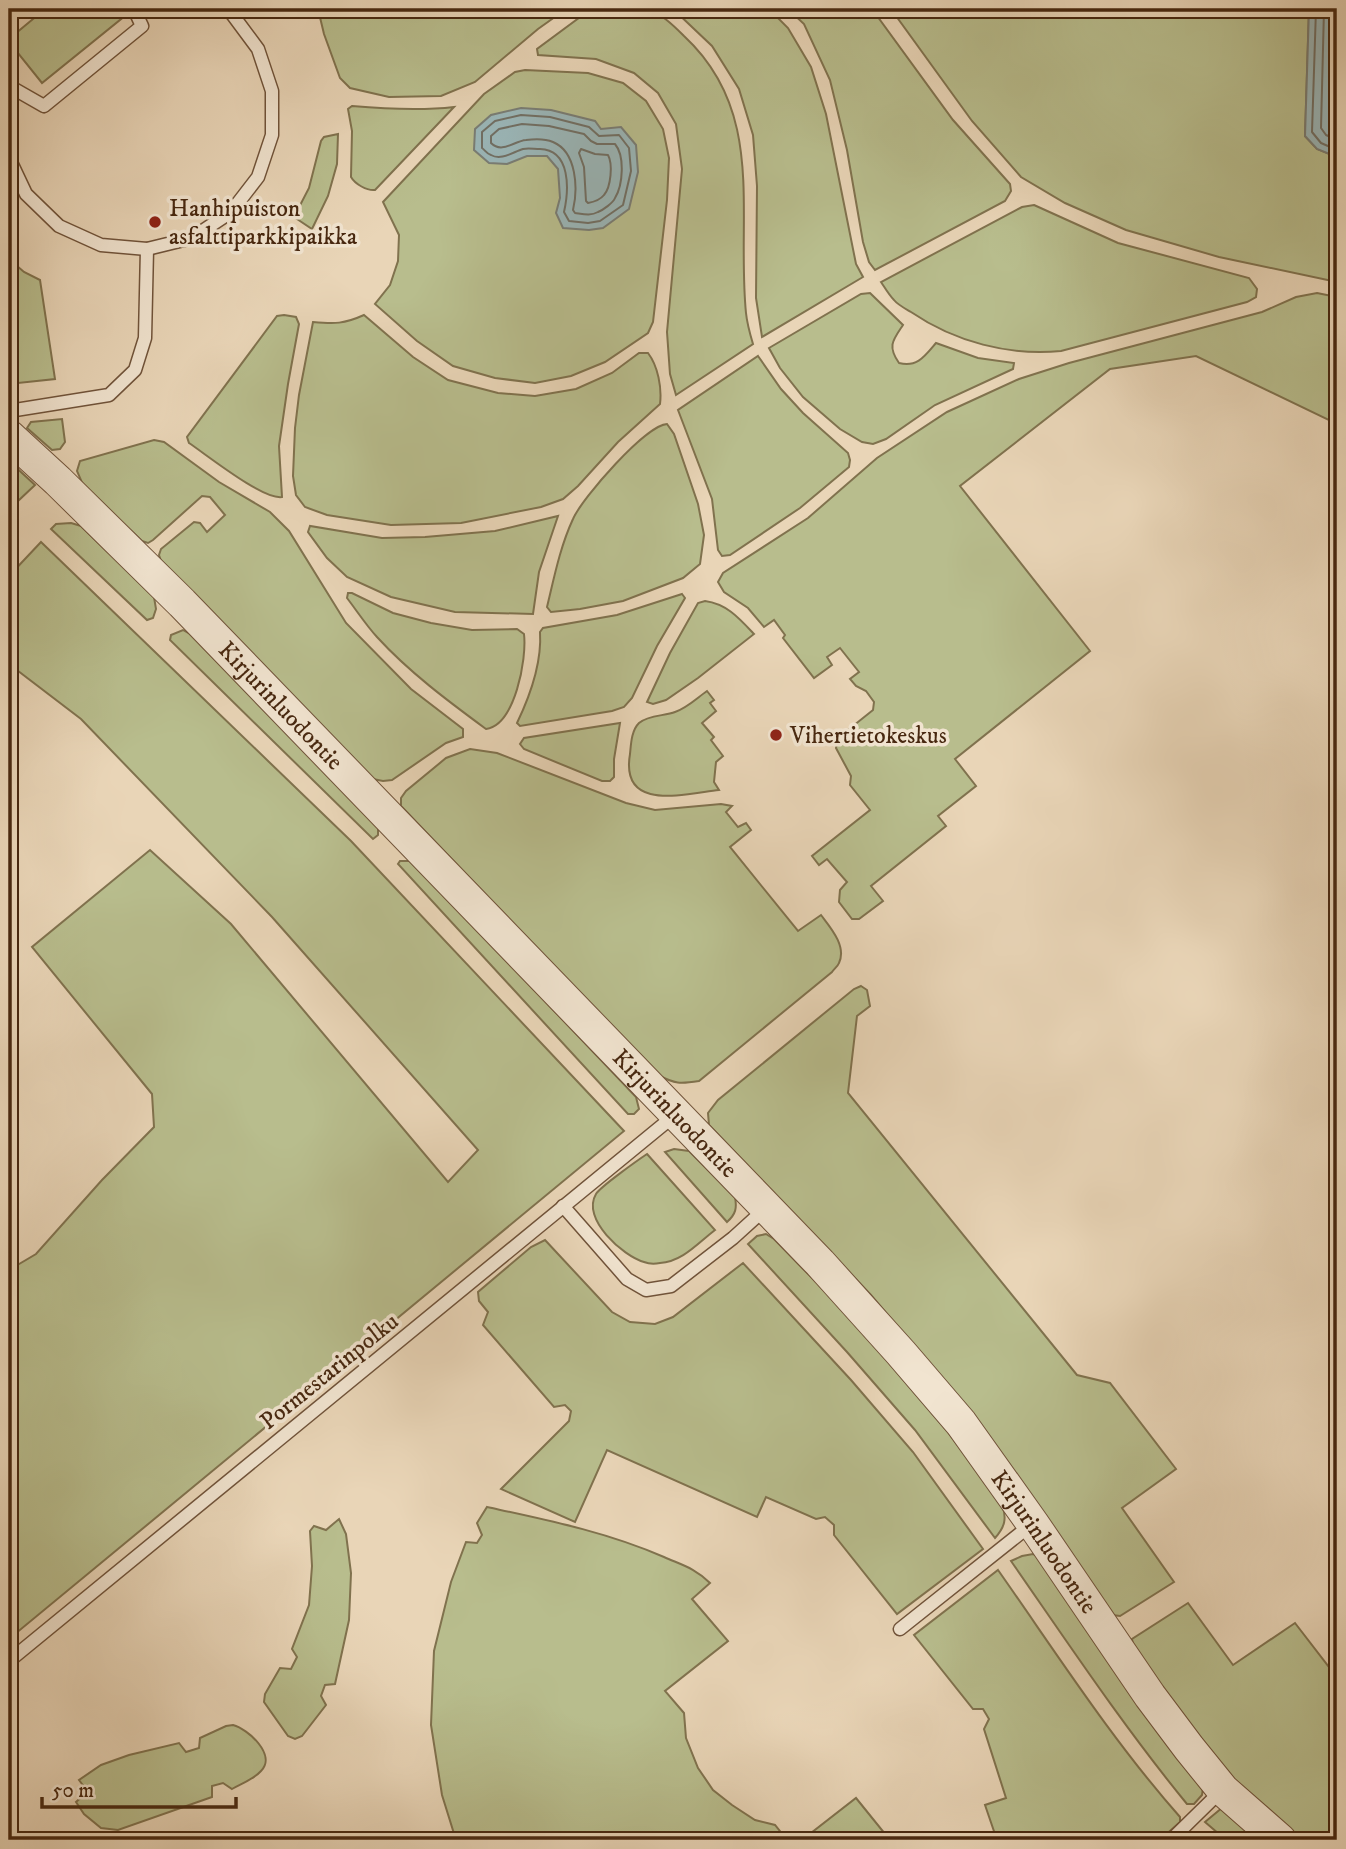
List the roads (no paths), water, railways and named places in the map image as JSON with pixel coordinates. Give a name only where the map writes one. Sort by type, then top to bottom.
[{"type":"street","name":"Kirjurinluodontie","points":[[9,436],[182,603],[820,1263],[961,1423],[1189,1748],[1223,1790],[1280,1840]]},
{"type":"lane","points":[[9,86],[44,106],[142,26],[134,9]]},
{"type":"lane","points":[[9,158],[26,194],[59,226],[101,245],[148,249],[192,238],[231,212],[258,177],[272,135],[272,92],[258,49],[232,14],[224,9]]},
{"type":"lane","points":[[9,411],[109,395],[135,370],[145,338],[148,249]]},
{"type":"lane","name":"Pormestarinpolku","points":[[9,1661],[676,1114]]},
{"type":"lane","points":[[563,1206],[627,1279],[646,1290],[671,1286],[733,1238],[766,1208]]},
{"type":"lane","points":[[900,1629],[1033,1524]]},
{"type":"lane","points":[[1171,1840],[1223,1790]]},
{"type":"water","points":[[1309,9],[1337,9],[1337,157],[1317,149],[1305,136]]},
{"type":"water","points":[[521,108],[551,110],[595,121],[601,129],[621,127],[636,145],[638,172],[629,209],[603,228],[563,228],[556,213],[560,198],[558,169],[547,156],[527,156],[507,164],[489,163],[474,150],[475,129],[491,115]]},
{"type":"place","name":"Hanhipuiston asfalttiparkkipaikka","points":[[155,222]]},
{"type":"place","name":"Vihertietokeskus","points":[[776,735]]}]
